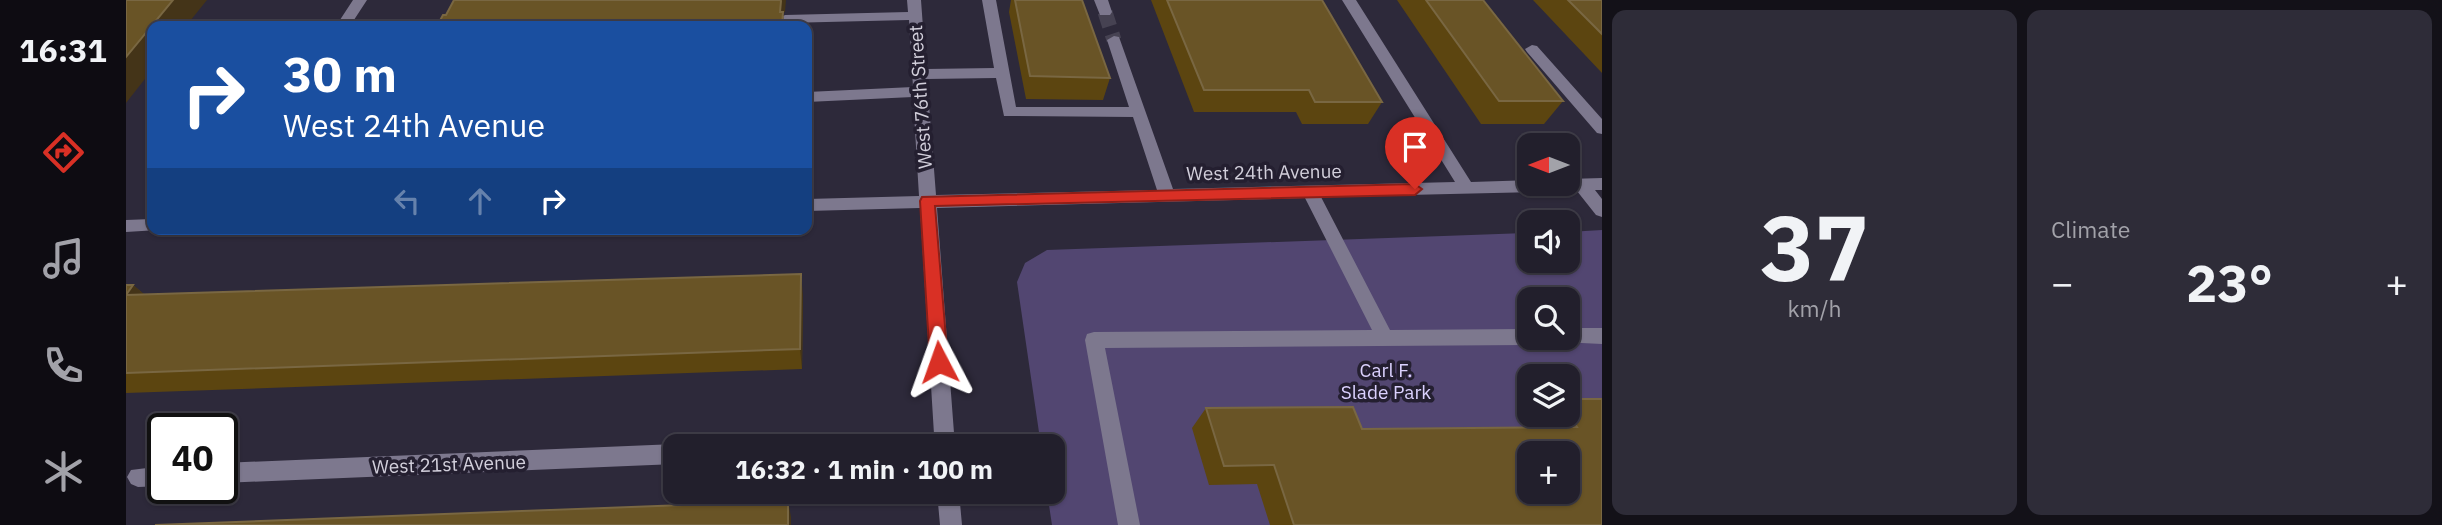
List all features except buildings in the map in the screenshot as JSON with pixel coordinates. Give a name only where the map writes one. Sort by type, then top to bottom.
[{"type":"street","points":[[346,21],[360,0]]},
{"type":"street","name":"West 76th Street","points":[[914,0],[944,434]]},
{"type":"street","points":[[989,0],[1009,112],[1139,112]]},
{"type":"street","points":[[1349,0],[1467,188]]},
{"type":"street","points":[[785,19],[915,16]]},
{"type":"street","points":[[1114,40],[1167,195]]},
{"type":"street","points":[[1532,49],[1602,129]]},
{"type":"street","points":[[919,74],[1002,73]]},
{"type":"street","points":[[812,97],[920,92]]},
{"type":"street","name":"West 24th Avenue","points":[[812,205],[1602,184]]},
{"type":"street","points":[[1583,185],[1602,211]]},
{"type":"street","points":[[1310,192],[1385,338]]},
{"type":"street","points":[[126,226],[147,225]]},
{"type":"street","points":[[1580,337],[1602,336]]},
{"type":"street","points":[[1129,525],[1094,340],[1517,337]]},
{"type":"street","name":"West 21st Avenue","points":[[238,472],[663,455]]},
{"type":"street","points":[[138,477],[147,477]]},
{"type":"street","points":[[949,504],[951,525]]},
{"type":"green space","name":"Carl F. Slade Park","points":[[1602,230],[1602,525],[1052,525],[1049,504],[1065,504],[1065,434],[1039,434],[1017,282],[1025,263],[1047,250],[1517,233],[1517,273],[1580,273],[1580,231]]},
{"type":"tunnel","points":[[1105,12],[1114,40]]},
{"type":"route","points":[[939,362],[928,201],[1415,189]]}]
